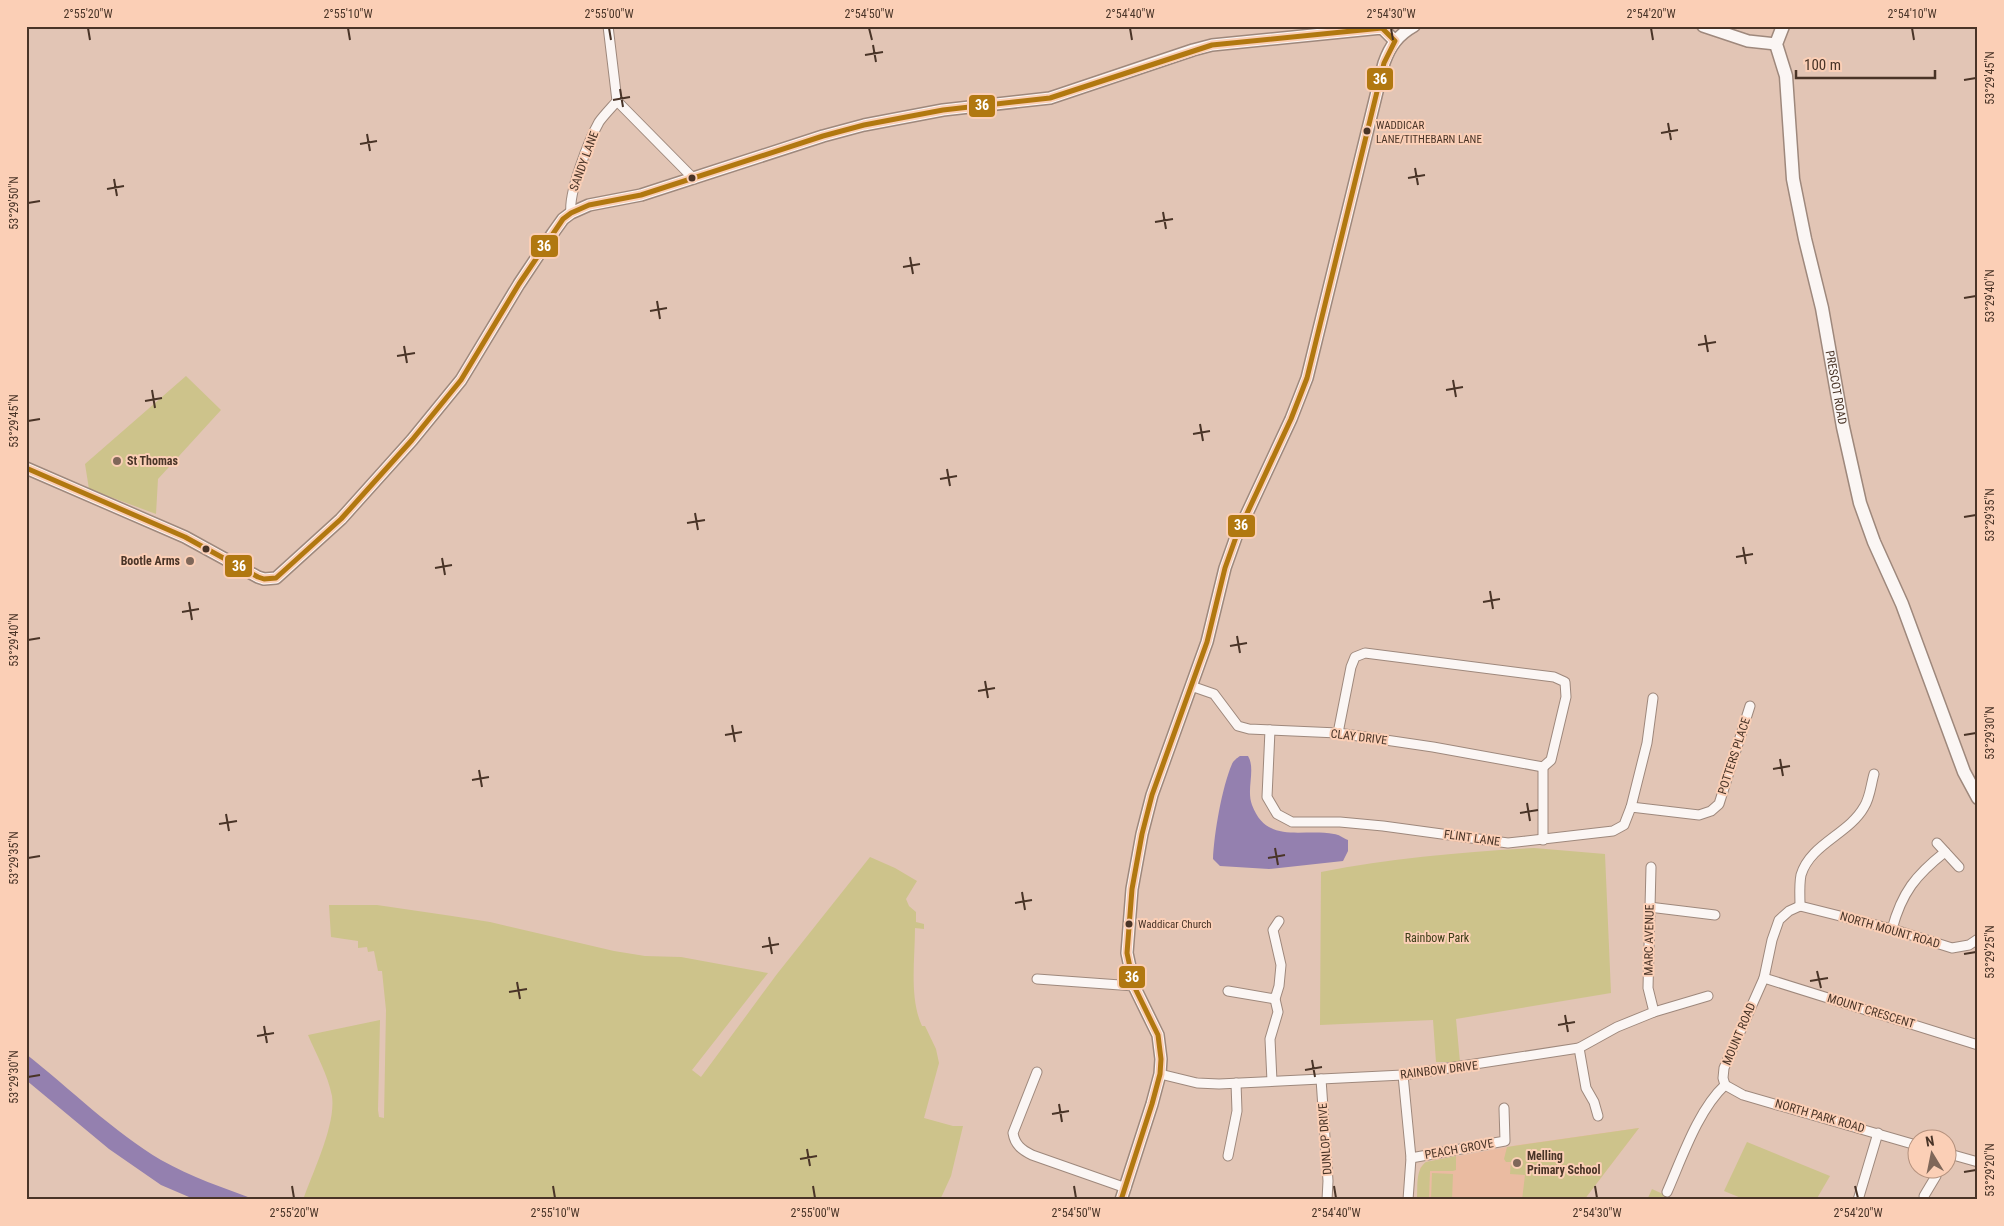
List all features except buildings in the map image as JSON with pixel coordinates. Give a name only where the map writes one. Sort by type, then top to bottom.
[{"type":"main road","points":[[1776,44],[1783,26]]},
{"type":"main road","name":"PRESCOT ROAD","points":[[1776,44],[1786,76],[1793,180],[1822,308],[1843,427],[1860,503],[1874,542],[1902,604],[1950,737],[1964,772],[1978,798]]},
{"type":"street","points":[[608,26],[618,101],[694,179]]},
{"type":"street","points":[[1122,1200],[1160,1074],[1161,1059],[1158,1035],[1134,986],[1128,961],[1127,936],[1132,889],[1142,834],[1152,796],[1207,642],[1225,568],[1236,536],[1291,420],[1307,378],[1384,63],[1395,41],[1400,35],[1414,26]]},
{"type":"street","points":[[1703,26],[1748,41],[1776,44]]},
{"type":"street","points":[[26,468],[185,537],[258,577],[271,580],[282,575],[341,519],[412,440],[461,380],[552,233],[563,219],[571,213],[589,205],[641,195],[823,136],[864,125],[943,110],[1050,98],[1212,45],[1382,27],[1395,41]]},
{"type":"street","name":"SANDY LANE","points":[[571,213],[572,195],[593,134],[600,120],[618,101]]},
{"type":"street","points":[[1338,734],[1351,666],[1355,656],[1365,652],[1554,677],[1565,682],[1566,697],[1551,760],[1543,767],[1543,840]]},
{"type":"street","name":"CLAY DRIVE","points":[[1191,686],[1214,694],[1238,726],[1249,729],[1338,734],[1433,747],[1543,767]]},
{"type":"street","name":"FLINT LANE","points":[[1270,730],[1267,797],[1277,814],[1292,822],[1340,822],[1383,826],[1508,843],[1613,831],[1624,825],[1631,807],[1647,743],[1653,698]]},
{"type":"street","name":"POTTERS PLACE","points":[[1631,807],[1699,816],[1715,808],[1718,804],[1750,706]]},
{"type":"street","points":[[1800,906],[1801,875],[1807,864],[1813,855],[1849,826],[1865,807],[1874,774]]},
{"type":"street","points":[[1937,843],[1958,867]]},
{"type":"street","points":[[1892,929],[1906,893],[1923,870],[1946,852]]},
{"type":"street","name":"MARC AVENUE","points":[[1651,867],[1648,988],[1654,1012]]},
{"type":"street","name":"NORTH MOUNT ROAD","points":[[1800,906],[1892,929],[1952,948],[1969,945],[1978,939]]},
{"type":"street","name":"MOUNT ROAD","points":[[1726,1085],[1723,1078],[1724,1068],[1764,978],[1772,940],[1779,920],[1789,911],[1800,906]]},
{"type":"street","points":[[1649,907],[1715,916]]},
{"type":"street","points":[[1272,1081],[1270,1039],[1278,1012],[1275,999],[1279,986],[1281,965],[1273,930],[1279,922]]},
{"type":"street","name":"MOUNT CRESCENT","points":[[1764,978],[1978,1044]]},
{"type":"street","points":[[1037,979],[1134,986]]},
{"type":"street","points":[[1228,991],[1275,999]]},
{"type":"street","name":"RAINBOW DRIVE","points":[[1160,1074],[1197,1083],[1219,1084],[1403,1075],[1579,1048],[1618,1027],[1654,1012],[1708,996]]},
{"type":"street","points":[[1579,1048],[1586,1088],[1594,1102],[1598,1116]]},
{"type":"street","points":[[1037,1072],[1013,1133],[1014,1140],[1021,1149],[1032,1155],[1126,1188]]},
{"type":"street","points":[[1403,1075],[1410,1158],[1408,1200]]},
{"type":"street","name":"DUNLOP DRIVE","points":[[1321,1079],[1328,1181],[1327,1200]]},
{"type":"street","points":[[1228,1156],[1237,1111],[1236,1083]]},
{"type":"street","points":[[1667,1192],[1705,1109],[1716,1094],[1726,1085]]},
{"type":"street","name":"NORTH PARK ROAD","points":[[1726,1085],[1744,1095],[1906,1141]]},
{"type":"street","name":"PEACH GROVE","points":[[1410,1158],[1505,1141],[1504,1108]]},
{"type":"street","points":[[1858,1200],[1878,1133]]},
{"type":"street","points":[[1956,1156],[1978,1162]]},
{"type":"street","points":[[1924,1196],[1935,1178]]},
{"type":"shaded area","points":[[1240,756],[1248,756],[1250,761],[1250,799],[1259,817],[1267,826],[1287,832],[1336,834],[1348,840],[1348,851],[1343,861],[1269,869],[1220,866],[1213,859],[1217,824],[1225,785],[1233,763]]},
{"type":"shaded area","points":[[26,1054],[109,1124],[161,1160],[184,1172],[256,1200],[196,1200],[161,1185],[109,1149],[26,1080]]},
{"type":"shaded area","name":"Melling Primary School","points":[[1639,1128],[1584,1200],[1417,1200],[1420,1168],[1426,1162],[1518,1145]]},
{"type":"green space","points":[[186,376],[221,410],[158,479],[156,514],[89,489],[85,464]]},
{"type":"green space","name":"Rainbow Park","points":[[1534,848],[1605,854],[1611,993],[1456,1019],[1460,1062],[1436,1062],[1433,1020],[1320,1025],[1321,872],[1427,856]]},
{"type":"green space","points":[[870,857],[895,868],[917,881],[906,899],[909,906],[916,912],[916,922],[924,924],[924,929],[915,928],[915,1003],[922,1026],[925,1026],[936,1049],[939,1063],[924,1118],[953,1126],[963,1126],[951,1176],[940,1200],[303,1200],[327,1134],[332,1108],[332,1096],[328,1080],[308,1035],[380,1020],[378,1110],[379,1117],[384,1118],[386,1010],[382,971],[378,971],[374,951],[368,952],[367,947],[358,948],[358,941],[331,937],[329,905],[377,905],[452,916],[490,922],[614,951],[645,956],[681,957],[768,973],[692,1070],[701,1077],[777,974]]},
{"type":"green space","points":[[1639,1128],[1584,1200],[1522,1200],[1525,1175],[1510,1174],[1511,1162],[1506,1162],[1504,1159],[1507,1147]]},
{"type":"green space","points":[[1747,1142],[1830,1176],[1816,1200],[1746,1200],[1724,1191]]},
{"type":"green space","points":[[1456,1156],[1456,1170],[1430,1171],[1429,1200],[1417,1200],[1418,1179],[1422,1165],[1426,1162]]},
{"type":"green space","points":[[1432,1173],[1453,1174],[1452,1200],[1431,1200]]},
{"type":"green space","points":[[1652,1189],[1676,1200],[1647,1200]]},
{"type":"transit line","name":"36","points":[[26,468],[185,537],[258,577],[264,579],[276,578],[341,519],[412,440],[461,380],[519,284],[563,219],[571,213],[589,205],[641,195],[823,136],[864,125],[943,110],[1050,98],[1212,45],[1382,28],[1395,41],[1384,63],[1307,378],[1291,419],[1236,537],[1225,568],[1207,642],[1152,795],[1142,834],[1132,889],[1127,953],[1134,986],[1158,1035],[1161,1059],[1160,1074],[1152,1104],[1121,1200]]},
{"type":"place","name":"WADDICAR LANE/TITHEBARN LANE","points":[[1367,131]]},
{"type":"place","name":"St Thomas","points":[[117,461]]},
{"type":"place","name":"Bootle Arms","points":[[190,561]]},
{"type":"place","name":"Waddicar Church","points":[[1129,924]]},
{"type":"place","name":"Melling Primary School","points":[[1517,1163]]}]
